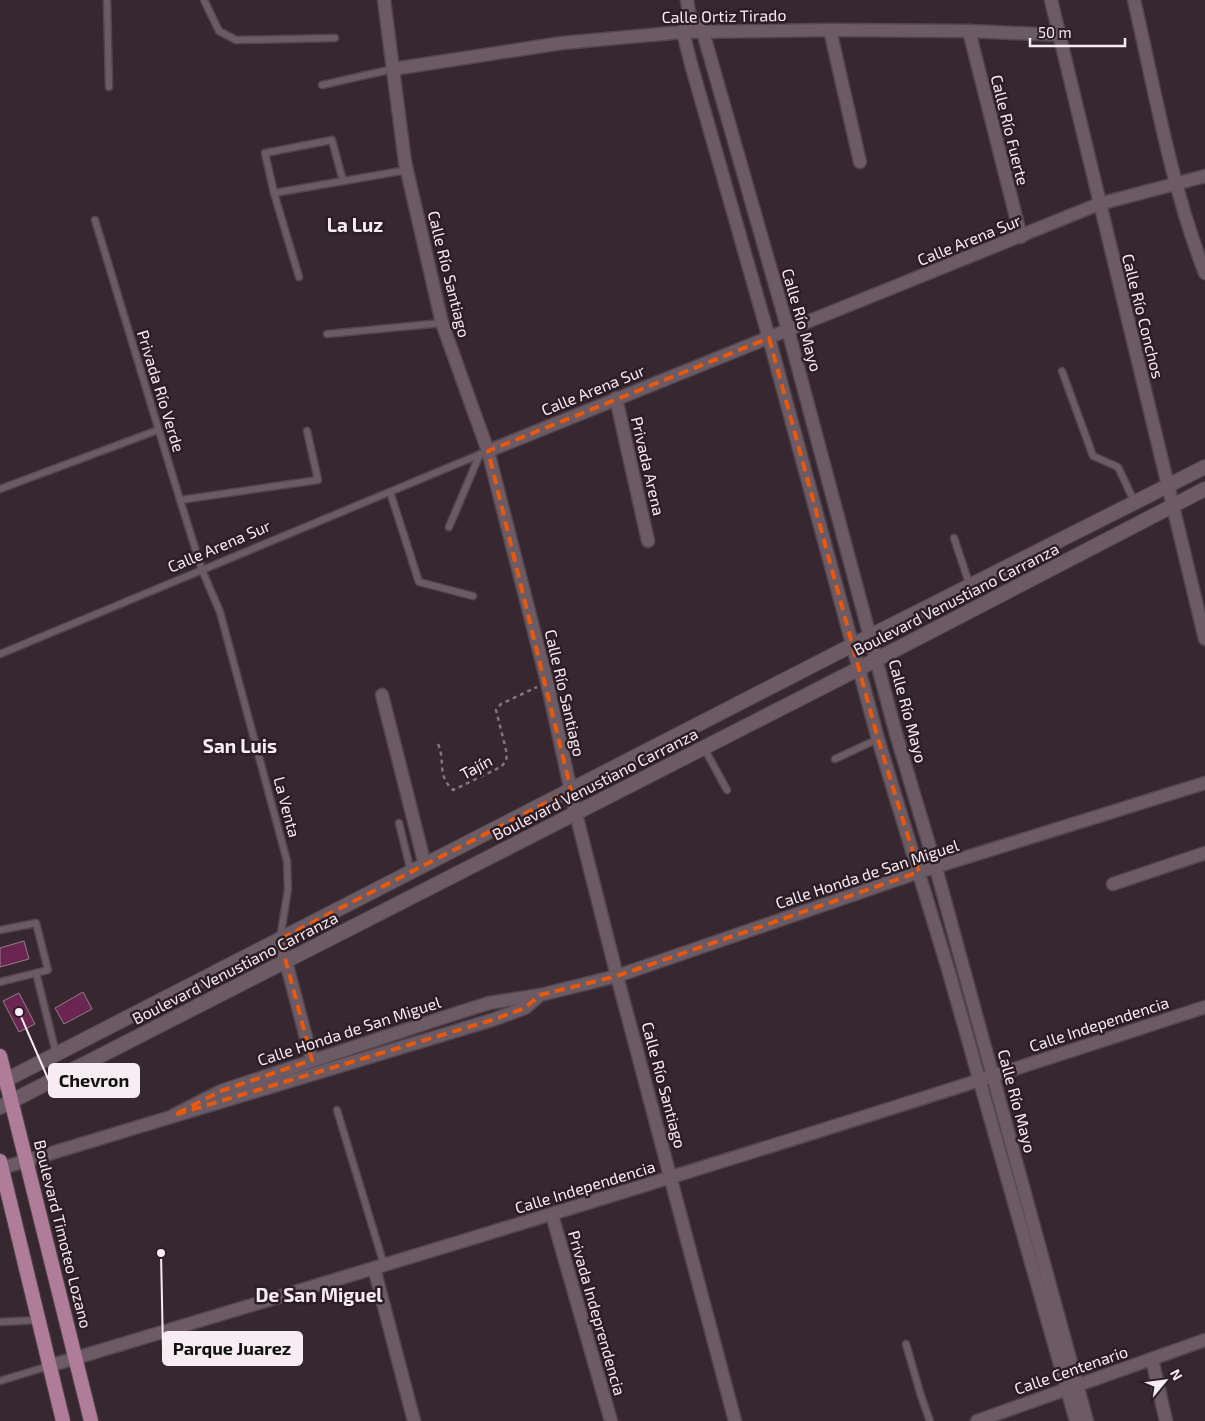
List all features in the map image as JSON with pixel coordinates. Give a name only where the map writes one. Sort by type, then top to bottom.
[{"type":"main road","name":"Boulevard Venustiano Carranza","points":[[3,1082],[56,1053],[854,644],[1205,467]]},
{"type":"main road","name":"Boulevard Venustiano Carranza","points":[[6,1103],[877,660],[1205,489]]},
{"type":"main road","name":"Boulevard Timoteo Lozano","points":[[0,1056],[6,1103],[26,1160],[91,1421]]},
{"type":"main road","points":[[1,1164],[63,1421]]},
{"type":"street","name":"Calle Río Santiago","points":[[384,0],[407,170],[442,322],[484,453],[547,682],[576,814],[617,976],[735,1421]]},
{"type":"street","name":"Calle Río Mayo","points":[[687,0],[689,13],[683,32],[854,644],[878,739],[1073,1387],[1087,1421]]},
{"type":"street","name":"Calle Río Conchos","points":[[1051,0],[1205,639]]},
{"type":"street","points":[[1134,0],[1177,183],[1196,250],[1205,274]]},
{"type":"street","name":"Calle Río Mayo","points":[[689,13],[703,32],[788,330],[896,734],[936,868],[993,1076],[1073,1387],[1076,1421]]},
{"type":"street","points":[[830,30],[860,162]]},
{"type":"street","name":"Calle Ortiz Tirado","points":[[392,68],[562,44],[683,32],[969,31],[1058,35]]},
{"type":"street","name":"Calle Río Fuerte","points":[[969,31],[1020,237]]},
{"type":"street","name":"Calle Arena Sur","points":[[484,453],[1099,204],[1205,176]]},
{"type":"street","name":"Privada Arena","points":[[616,398],[648,541]]},
{"type":"street","points":[[382,695],[424,865]]},
{"type":"street","points":[[878,739],[896,734]]},
{"type":"street","name":"Calle Honda de San Miguel","points":[[174,1115],[221,1091],[489,1003],[540,995],[617,976],[919,872],[1205,784]]},
{"type":"street","points":[[1113,884],[1205,853]]},
{"type":"street","points":[[280,939],[312,1060]]},
{"type":"street","name":"Calle Honda de San Miguel","points":[[1,1164],[26,1160],[492,1020],[525,1008],[540,995]]},
{"type":"street","name":"Calle Independencia","points":[[50,1366],[672,1178],[980,1081],[1205,1007]]},
{"type":"street","name":"Privada Indeprendencia","points":[[552,1215],[611,1421]]},
{"type":"street","points":[[379,1266],[414,1421]]},
{"type":"street","name":"Calle Centenario","points":[[976,1421],[1205,1340]]},
{"type":"street","points":[[1152,1359],[1166,1421]]},
{"type":"lane","points":[[107,0],[109,87]]},
{"type":"lane","points":[[204,0],[219,31],[236,40],[334,38]]},
{"type":"lane","points":[[322,85],[392,68]]},
{"type":"lane","points":[[299,277],[274,193],[265,152],[332,140],[343,181]]},
{"type":"lane","points":[[274,193],[407,170]]},
{"type":"lane","name":"Privada Río Verde","points":[[95,220],[202,570]]},
{"type":"lane","points":[[327,334],[442,322]]},
{"type":"lane","points":[[1062,371],[1092,456],[1118,467],[1135,503]]},
{"type":"lane","points":[[0,489],[158,430]]},
{"type":"lane","points":[[180,500],[318,480],[307,431]]},
{"type":"lane","points":[[449,527],[484,453]]},
{"type":"lane","name":"Calle Arena Sur","points":[[0,654],[484,453]]},
{"type":"lane","points":[[390,492],[419,582],[473,596]]},
{"type":"lane","points":[[954,538],[970,586]]},
{"type":"lane","name":"La Venta","points":[[202,570],[220,612],[287,861],[288,889],[280,939]]},
{"type":"lane","points":[[834,759],[878,739]]},
{"type":"lane","points":[[704,748],[727,790]]},
{"type":"lane","points":[[399,823],[411,872]]},
{"type":"lane","points":[[0,930],[36,923],[48,970],[0,982]]},
{"type":"lane","points":[[36,973],[56,1053]]},
{"type":"lane","points":[[337,1110],[379,1266]]},
{"type":"lane","points":[[0,1322],[38,1320]]},
{"type":"lane","points":[[906,1344],[930,1421]]},
{"type":"lane","name":"Calle Independencia","points":[[0,1381],[50,1366]]},
{"type":"path","name":"Tajín","points":[[438,744],[443,756],[442,774],[455,791],[502,768],[506,761],[506,754],[496,712],[497,707],[547,682]]},
{"type":"highlighted area","points":[[769,338],[878,739],[919,872],[617,976],[540,995],[525,1008],[492,1020],[174,1115],[221,1091],[312,1060],[280,939],[571,790],[488,451]]},
{"type":"building","points":[[24,941],[29,959],[0,967],[0,948]]},
{"type":"building","points":[[83,992],[92,1009],[64,1024],[55,1008]]},
{"type":"building","points":[[19,993],[35,1024],[19,1032],[3,1001]]},
{"type":"place","name":"Chevron","points":[[19,1012]]},
{"type":"place","name":"Parque Juarez","points":[[161,1253]]},
{"type":"district","name":"La Luz","points":[[355,225]]},
{"type":"district","name":"San Luis","points":[[240,746]]},
{"type":"district","name":"De San Miguel","points":[[319,1295]]}]
